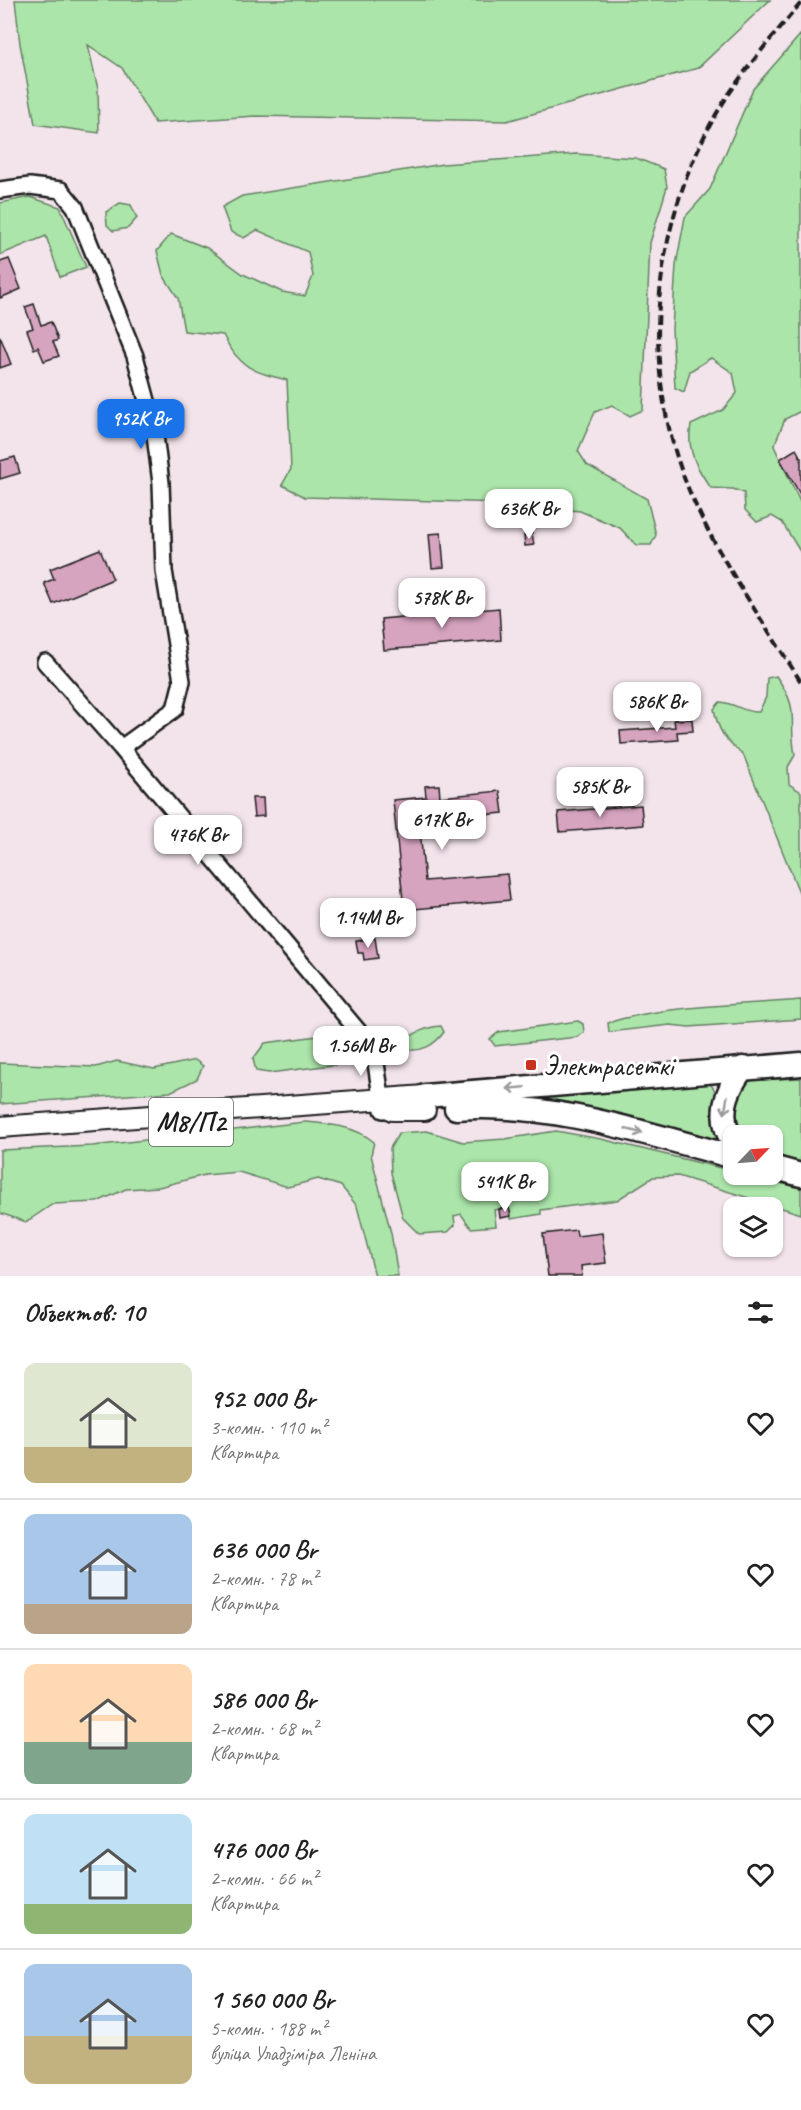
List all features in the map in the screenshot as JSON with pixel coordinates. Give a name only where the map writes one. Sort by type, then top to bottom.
[{"type":"highway","name":"М8/П2","points":[[425,1103],[743,1068],[801,1064]]},
{"type":"highway","points":[[725,1125],[724,1107],[731,1083],[743,1068]]},
{"type":"highway","name":"М8/П2","points":[[425,1103],[503,1107],[577,1116],[723,1153]]},
{"type":"highway","points":[[783,1170],[801,1175]]},
{"type":"main road","name":"М8/П2","points":[[0,1127],[425,1103]]},
{"type":"main road","name":"М8/П2","points":[[0,1134],[382,1104]]},
{"type":"street","points":[[0,190],[30,186],[61,190],[75,207],[135,356],[154,427],[161,483],[164,571],[182,681],[175,710],[121,748]]},
{"type":"street","points":[[45,662],[121,748],[374,1050],[382,1104]]},
{"type":"green space","points":[[15,0],[770,0],[698,68],[507,121],[255,116],[155,123],[122,68],[88,45],[98,89],[99,133],[35,124],[20,44]]},
{"type":"green space","points":[[801,34],[801,411],[785,419],[774,446],[801,504],[801,553],[782,522],[772,516],[757,522],[745,510],[744,493],[733,489],[711,488],[701,474],[691,450],[691,425],[723,410],[737,393],[733,373],[711,358],[690,371],[684,392],[675,388],[672,329],[676,265],[685,217],[710,189],[753,89]]},
{"type":"green space","points":[[576,154],[636,158],[664,169],[667,187],[650,243],[643,410],[630,416],[612,405],[595,412],[578,451],[587,465],[647,499],[656,535],[651,545],[636,545],[620,528],[580,511],[501,503],[305,497],[282,485],[291,469],[287,380],[249,367],[235,355],[223,335],[184,331],[178,298],[163,275],[157,251],[171,234],[207,248],[243,274],[282,292],[305,296],[313,276],[308,252],[257,230],[244,238],[231,232],[222,207],[242,196],[443,164]]},
{"type":"green space","points":[[30,197],[60,207],[86,267],[60,277],[46,236],[0,255],[0,203]]},
{"type":"green space","points":[[120,203],[131,205],[137,218],[128,228],[113,231],[107,225],[106,212]]},
{"type":"green space","points":[[776,676],[789,698],[792,714],[795,755],[788,767],[789,784],[801,792],[801,897],[743,754],[723,735],[714,709],[720,702],[759,712],[766,697],[767,678]]},
{"type":"green space","points":[[801,1000],[801,1019],[689,1027],[670,1025],[609,1032],[608,1023],[652,1013],[677,1009]]},
{"type":"green space","points":[[578,1021],[583,1024],[584,1032],[578,1037],[495,1046],[490,1039],[499,1032]]},
{"type":"green space","points":[[441,1026],[444,1032],[432,1044],[417,1050],[405,1049],[403,1041],[407,1038],[426,1029]]},
{"type":"green space","points":[[348,1032],[363,1040],[366,1051],[356,1062],[269,1073],[256,1071],[253,1059],[265,1043]]},
{"type":"green space","points":[[195,1060],[203,1066],[197,1079],[170,1092],[0,1104],[0,1063],[96,1067],[117,1061],[154,1069]]},
{"type":"green space","points":[[801,1078],[801,1166],[783,1162],[783,1125],[732,1125],[736,1089],[745,1082]]},
{"type":"green space","points":[[702,1081],[711,1085],[716,1096],[720,1122],[718,1142],[501,1097]]},
{"type":"green space","points":[[305,1122],[350,1129],[374,1142],[371,1155],[391,1233],[398,1276],[375,1276],[357,1206],[341,1186],[318,1179],[288,1187],[239,1172],[205,1175],[159,1187],[126,1189],[97,1202],[53,1204],[26,1222],[0,1213],[0,1150],[92,1146]]},
{"type":"green space","points":[[427,1131],[463,1142],[505,1139],[556,1131],[601,1139],[723,1169],[723,1185],[783,1184],[801,1188],[801,1214],[783,1208],[783,1197],[746,1197],[678,1176],[653,1177],[617,1200],[541,1210],[541,1214],[511,1219],[509,1208],[494,1210],[496,1226],[471,1228],[461,1214],[454,1216],[455,1225],[448,1232],[419,1234],[403,1218],[391,1173],[390,1148],[399,1133]]},
{"type":"building","points":[[9,259],[21,289],[0,298],[0,262]]},
{"type":"building","points":[[34,304],[41,325],[51,322],[58,340],[53,342],[59,356],[44,361],[38,347],[34,349],[27,330],[33,328],[25,307]]},
{"type":"building","points":[[0,336],[11,364],[0,368]]},
{"type":"building","points":[[796,449],[801,458],[801,496],[780,459]]},
{"type":"building","points":[[15,457],[20,473],[0,479],[0,461]]},
{"type":"building","points":[[441,533],[444,567],[432,568],[429,534]]},
{"type":"building","points":[[532,533],[534,545],[525,546],[524,535]]},
{"type":"building","points":[[100,549],[113,579],[53,604],[44,583],[54,579],[50,569]]},
{"type":"building","points":[[499,608],[501,640],[384,650],[381,619]]},
{"type":"building","points":[[692,719],[693,731],[677,732],[678,740],[621,744],[620,731],[675,727],[674,720]]},
{"type":"building","points":[[439,785],[440,797],[500,791],[503,813],[419,821],[425,881],[507,874],[510,900],[404,910],[393,800],[426,797],[425,786]]},
{"type":"building","points":[[252,798],[263,798],[264,816],[254,817]]},
{"type":"building","points":[[641,805],[643,825],[560,832],[558,812]]},
{"type":"building","points":[[375,938],[378,958],[364,960],[363,953],[358,953],[356,941]]},
{"type":"building","points":[[509,1208],[511,1216],[500,1218],[499,1209]]},
{"type":"building","points":[[576,1230],[577,1236],[602,1233],[606,1263],[581,1266],[582,1276],[548,1276],[543,1234]]},
{"type":"railway","points":[[801,3],[752,63],[718,110],[689,170],[674,215],[664,262],[659,309],[659,356],[664,403],[675,450],[691,495],[729,567],[801,682]]},
{"type":"place","name":"Электрасеткі","points":[[531,1065]]}]
